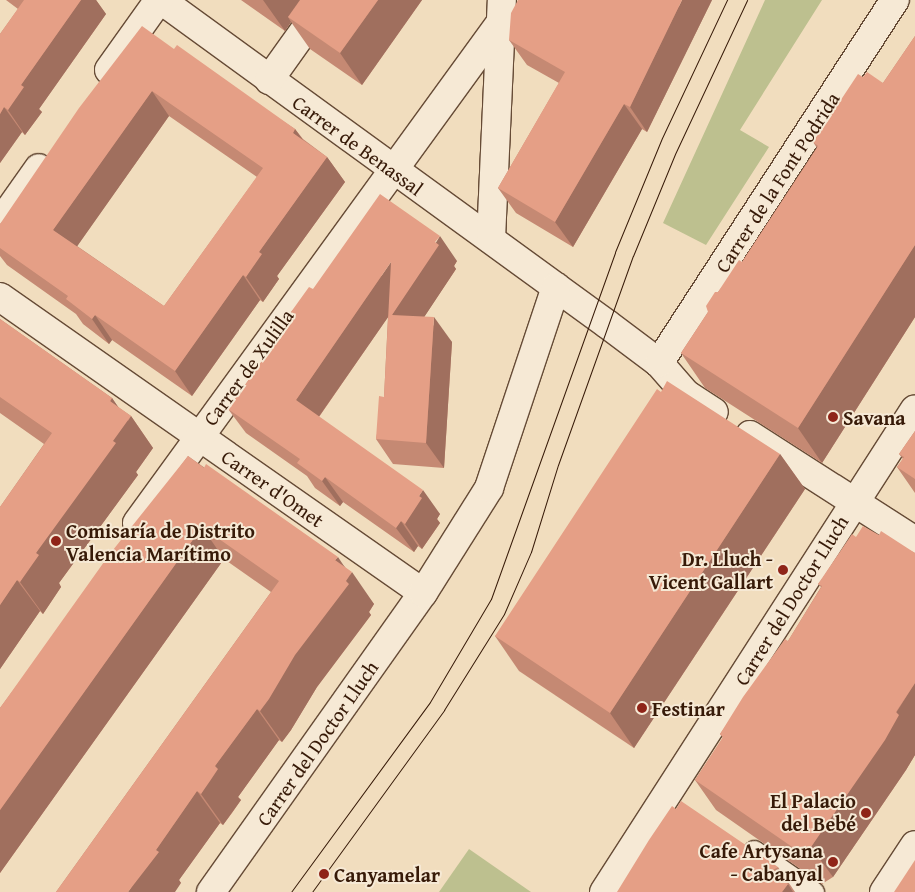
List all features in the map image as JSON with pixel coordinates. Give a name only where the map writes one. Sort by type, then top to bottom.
[{"type":"street","name":"Carrer de Benassal","points":[[160,0],[659,363],[686,394],[915,541]]},
{"type":"street","points":[[97,88],[160,0]]},
{"type":"street","points":[[269,80],[326,0]]},
{"type":"street","name":"Carrer de la Font Podrida","points":[[659,363],[895,0]]},
{"type":"street","points":[[491,239],[501,11]]},
{"type":"street","name":"Carrer de Xulilla","points":[[119,548],[392,170],[501,11]]},
{"type":"street","points":[[0,223],[57,143]]},
{"type":"street","points":[[423,593],[489,488],[556,287]]},
{"type":"street","name":"Carrer d'Omet","points":[[0,297],[423,593]]},
{"type":"street","name":"Carrer del Doctor Lluch","points":[[604,892],[677,798],[854,502],[915,409]]},
{"type":"street","name":"Carrer del Doctor Lluch","points":[[211,892],[423,593]]},
{"type":"street","points":[[733,837],[813,892]]},
{"type":"street","points":[[884,892],[915,845]]},
{"type":"green space","points":[[765,0],[822,0],[740,130],[769,147],[706,245],[663,223]]},
{"type":"green space","points":[[469,849],[531,892],[439,892]]},
{"type":"building","points":[[24,0],[81,0],[21,85],[24,87],[8,110],[4,107],[0,114],[0,34]]},
{"type":"building","points":[[300,0],[378,0],[340,53],[288,17]]},
{"type":"building","points":[[518,0],[682,0],[630,107],[624,104],[555,222],[498,188],[565,72],[509,40],[511,13]]},
{"type":"building","points":[[142,26],[174,49],[177,45],[295,129],[293,133],[327,157],[259,252],[262,254],[246,277],[243,275],[175,371],[95,315],[92,319],[66,299],[68,296],[0,248],[0,224],[79,108]],"holes":[[[152,91],[263,168],[164,306],[53,230]]]},
{"type":"building","points":[[915,36],[915,245],[798,428],[681,353],[708,312],[706,306],[715,292],[718,292],[739,260],[742,262],[818,146],[813,142],[858,74],[863,77],[867,72],[883,83]]},
{"type":"building","points":[[380,194],[440,236],[435,242],[439,245],[392,315],[434,317],[426,443],[376,439],[379,396],[384,397],[391,262],[296,400],[423,490],[419,496],[422,498],[405,524],[401,521],[396,528],[325,477],[322,481],[297,463],[300,459],[228,409],[295,314],[291,312],[309,287],[313,289]]},
{"type":"building","points":[[0,319],[112,398],[110,401],[131,416],[113,441],[116,443],[36,553],[39,555],[20,582],[17,580],[0,605],[0,507],[52,433],[0,397]]},
{"type":"building","points":[[667,381],[780,454],[610,713],[495,636],[657,389],[661,392]]},
{"type":"building","points":[[915,431],[915,479],[897,467],[904,457],[899,454]]},
{"type":"building","points":[[188,456],[204,468],[206,464],[338,557],[335,560],[352,572],[346,581],[349,584],[295,655],[269,699],[260,711],[257,709],[215,766],[218,769],[201,794],[197,791],[156,850],[159,852],[128,892],[56,892],[279,581],[202,527],[0,810],[0,708],[109,555]]},
{"type":"building","points":[[863,526],[879,535],[881,531],[915,553],[915,683],[896,712],[899,715],[885,740],[811,847],[801,853],[695,780],[723,737],[720,734],[743,697],[785,639],[788,641],[822,586],[818,584],[852,534],[856,537]]},
{"type":"building","points":[[681,801],[778,867],[770,872],[788,884],[782,892],[617,892],[672,806],[676,809]]},
{"type":"building","points":[[915,860],[915,892],[894,892]]},
{"type":"tram line","points":[[291,892],[430,702],[491,599],[615,252],[662,138],[727,0]]},
{"type":"tram line","points":[[312,892],[444,710],[504,614],[531,552],[558,465],[633,256],[675,154],[747,0]]},
{"type":"place","name":"Savana","points":[[833,417]]},
{"type":"place","name":"Comisaría de Distrito Valencia Marítimo","points":[[56,541]]},
{"type":"place","name":"Dr. Lluch - Vicent Gallart","points":[[783,570]]},
{"type":"place","name":"Festinar","points":[[642,708]]},
{"type":"place","name":"El Palacio del Bebé","points":[[866,813]]},
{"type":"place","name":"Cafe Artysana - Cabanyal","points":[[833,862]]},
{"type":"place","name":"Canyamelar","points":[[324,874]]}]
